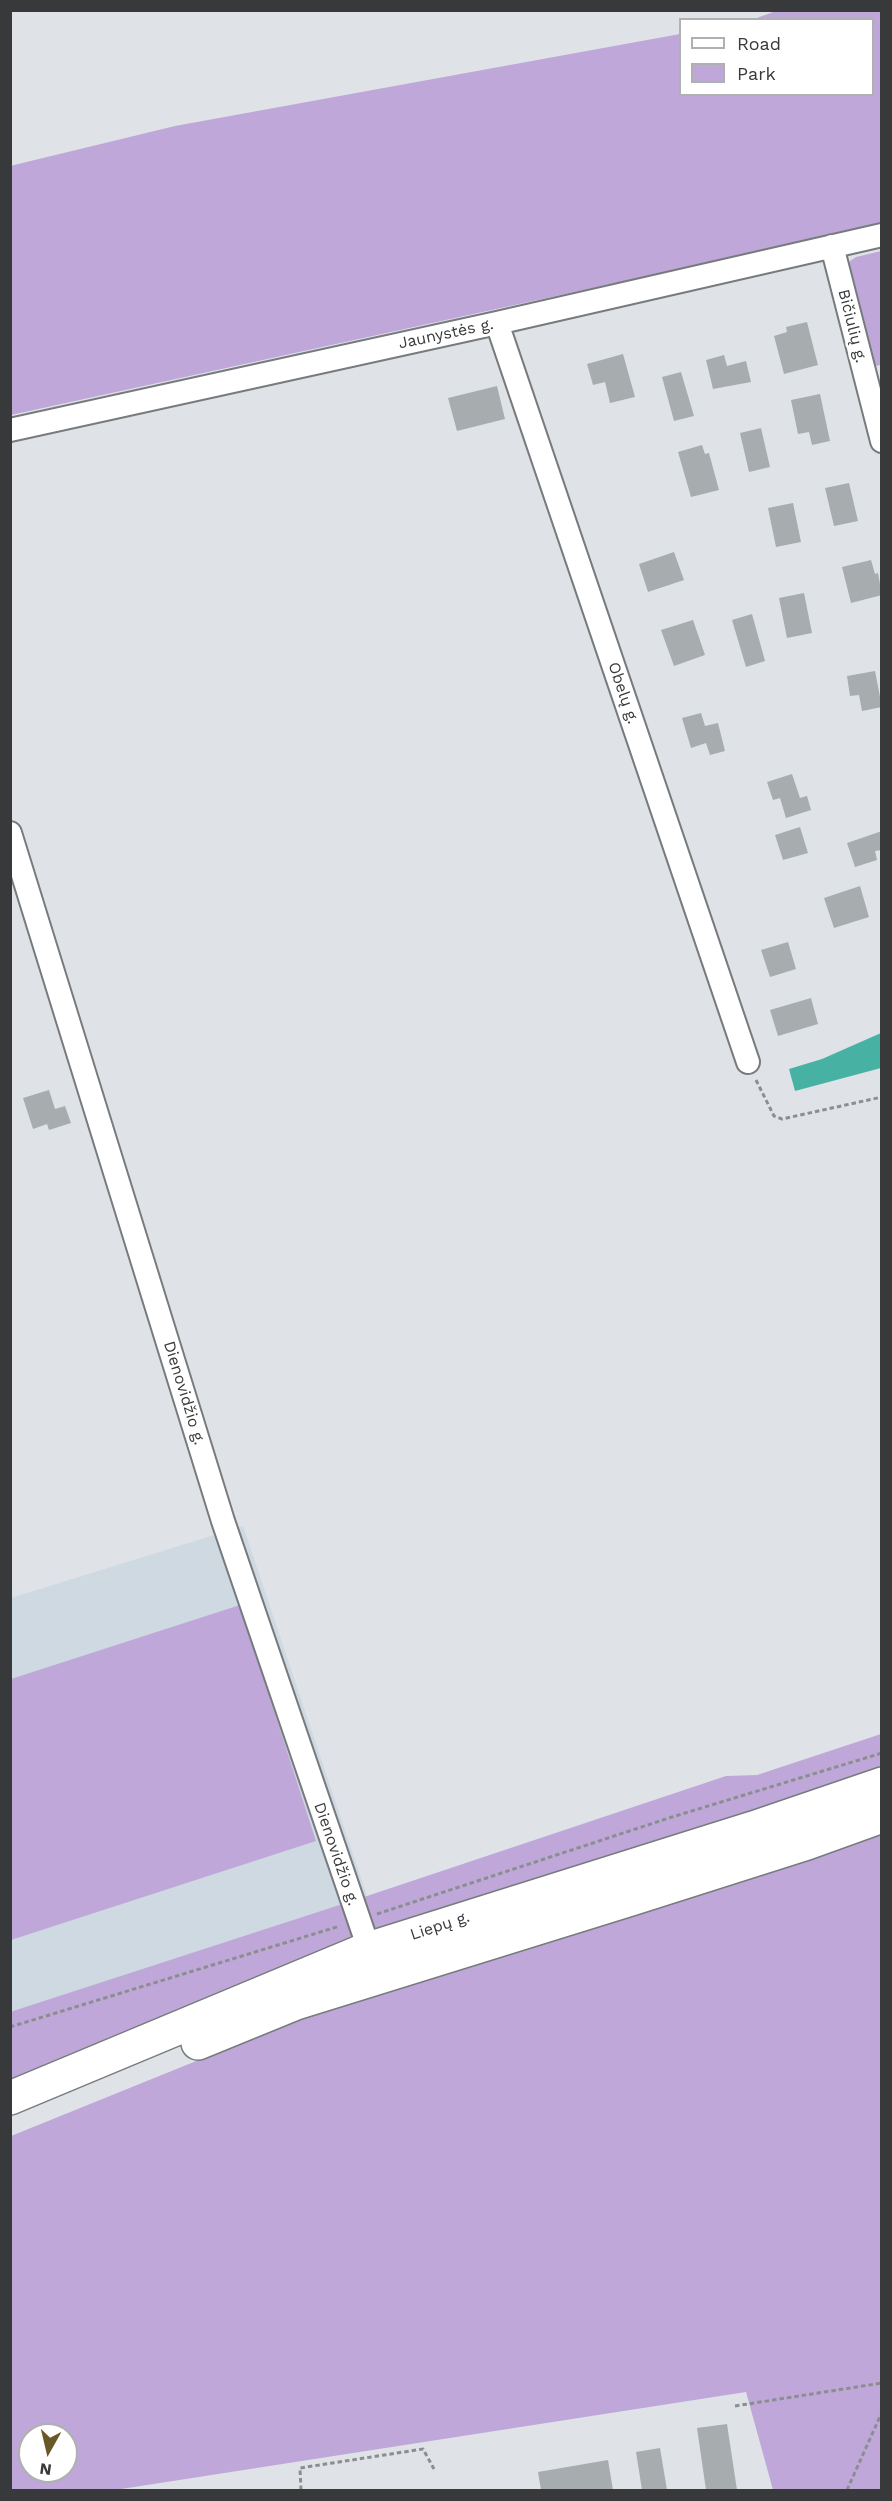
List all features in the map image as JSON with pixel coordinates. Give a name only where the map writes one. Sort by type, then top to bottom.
[{"type":"main road","name":"Liepų g.","points":[[10,2098],[364,1934],[721,1838],[882,1785]]},
{"type":"main road","name":"Liepų g.","points":[[10,2120],[296,2003],[642,1896],[807,1843],[882,1816]]},
{"type":"street","name":"Jaunystės g.","points":[[10,430],[497,323],[882,235]]},
{"type":"street","name":"Bičiulių g.","points":[[832,246],[882,441]]},
{"type":"street","name":"Obelų g.","points":[[497,323],[748,1062]]},
{"type":"street","name":"Dienovidžio g.","points":[[10,833],[223,1521],[364,1934]]},
{"type":"path","points":[[748,1062],[774,1116],[782,1119],[882,1097]]},
{"type":"path","points":[[10,2027],[364,1934],[672,1817],[882,1753]]},
{"type":"path","points":[[735,2406],[882,2383]]},
{"type":"path","points":[[847,2490],[882,2412]]},
{"type":"path","points":[[301,2490],[300,2468],[311,2466],[423,2449],[434,2469]]},
{"type":"shaded area","points":[[881,1033],[881,1068],[795,1091],[789,1069],[822,1059]]},
{"type":"shaded area","points":[[243,1526],[367,1896],[11,2012],[11,1598]]},
{"type":"green space","points":[[776,11],[881,11],[881,225],[11,415],[10,166],[175,126],[679,34],[679,96],[874,96],[874,18],[757,18]]},
{"type":"green space","points":[[881,251],[881,365],[875,366],[869,359],[847,263],[856,257]]},
{"type":"green space","points":[[240,1605],[316,1841],[11,1940],[11,1679]]},
{"type":"green space","points":[[881,1734],[881,1773],[11,2090],[10,2012],[726,1776],[757,1775]]},
{"type":"green space","points":[[881,1830],[881,2490],[773,2490],[746,2392],[115,2490],[11,2490],[11,2136],[295,2021]]},
{"type":"building","points":[[807,322],[818,365],[784,374],[774,336],[787,332],[786,327]]},
{"type":"building","points":[[623,354],[635,397],[610,403],[605,382],[593,385],[587,364]]},
{"type":"building","points":[[724,355],[727,366],[746,361],[751,382],[713,389],[706,360]]},
{"type":"building","points":[[681,372],[694,416],[674,421],[662,377]]},
{"type":"building","points":[[497,386],[505,419],[457,431],[448,398]]},
{"type":"building","points":[[820,394],[830,441],[812,445],[809,432],[798,434],[791,400]]},
{"type":"building","points":[[761,428],[770,467],[749,472],[740,433]]},
{"type":"building","points":[[702,445],[705,454],[709,453],[719,490],[691,497],[678,452]]},
{"type":"building","points":[[849,483],[858,521],[834,526],[825,488]]},
{"type":"building","points":[[793,503],[801,542],[776,547],[768,508]]},
{"type":"building","points":[[674,552],[684,580],[648,592],[639,564]]},
{"type":"building","points":[[871,560],[875,574],[878,573],[882,595],[851,603],[842,567]]},
{"type":"building","points":[[804,593],[812,633],[787,638],[779,598]]},
{"type":"building","points":[[752,614],[765,661],[746,667],[732,620]]},
{"type":"building","points":[[693,620],[705,655],[674,666],[661,630]]},
{"type":"building","points":[[875,671],[882,707],[862,711],[859,695],[850,696],[847,676]]},
{"type":"building","points":[[701,713],[705,726],[718,723],[725,751],[710,755],[706,743],[691,748],[682,718]]},
{"type":"building","points":[[792,774],[800,798],[807,796],[811,810],[786,818],[780,798],[773,800],[767,782]]},
{"type":"building","points":[[800,827],[808,853],[783,860],[775,835]]},
{"type":"building","points":[[882,831],[882,850],[875,851],[877,860],[855,867],[847,843]]},
{"type":"building","points":[[860,886],[869,917],[834,928],[824,898]]},
{"type":"building","points":[[788,942],[796,969],[770,977],[761,950]]},
{"type":"building","points":[[811,998],[818,1024],[778,1036],[770,1010]]},
{"type":"building","points":[[49,1090],[55,1109],[65,1106],[71,1123],[49,1130],[47,1124],[33,1129],[23,1098]]},
{"type":"building","points":[[727,2424],[737,2490],[706,2490],[697,2428]]},
{"type":"building","points":[[660,2448],[667,2490],[642,2490],[636,2452]]},
{"type":"building","points":[[608,2460],[613,2490],[541,2490],[538,2472]]}]
